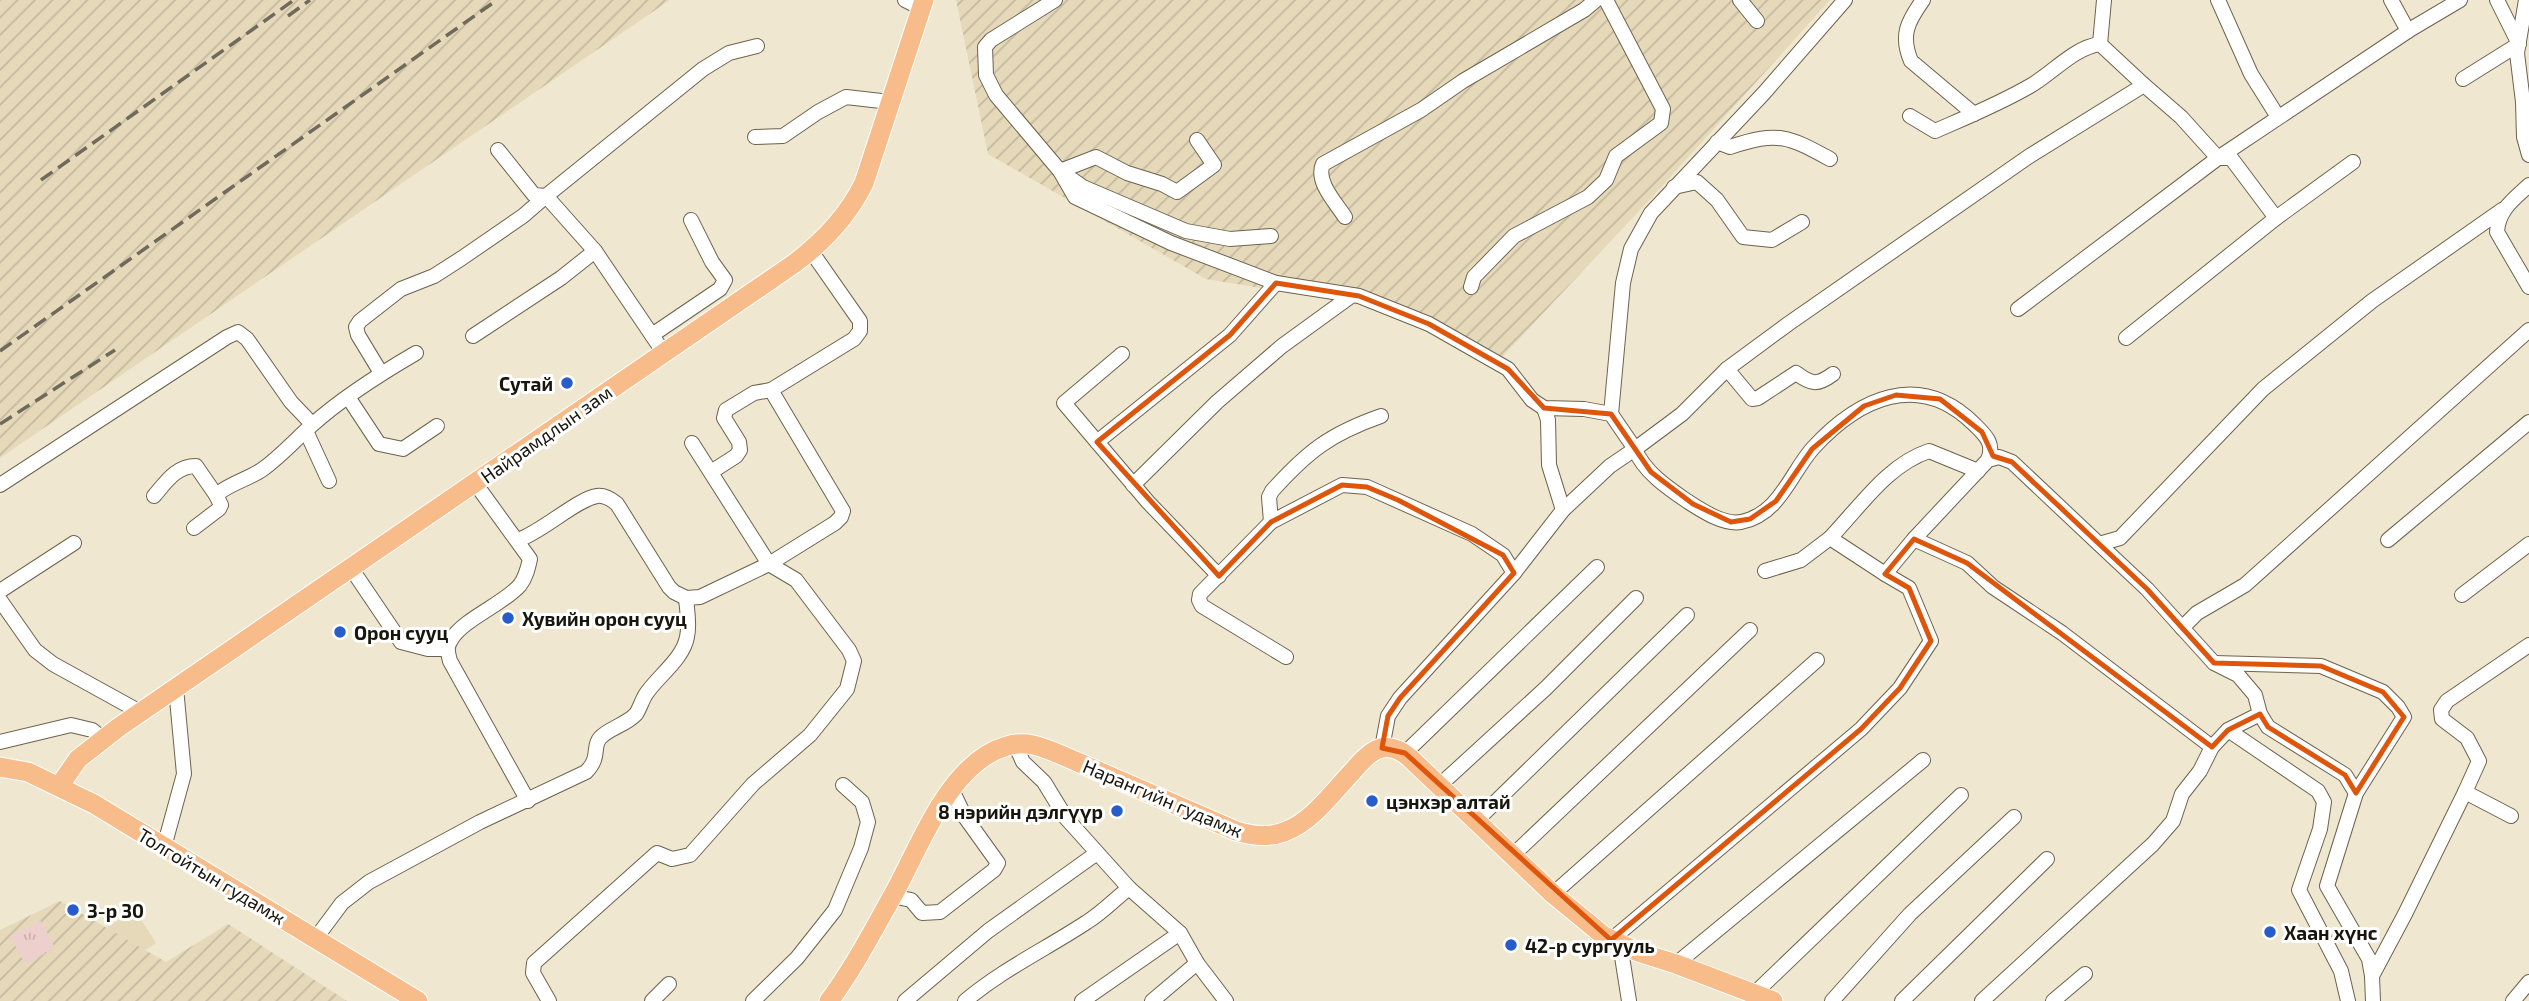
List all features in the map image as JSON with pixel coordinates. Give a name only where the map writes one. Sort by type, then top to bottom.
[{"type":"main road","name":"Найрамдлын зам","points":[[60,785],[78,759],[140,712],[811,251],[842,220],[857,197],[871,164],[916,3]]},
{"type":"main road","name":"Нарангийн гудамж","points":[[1015,744],[1027,743],[1059,754],[1224,826],[1261,836],[1285,832],[1305,820],[1362,760],[1382,748]]},
{"type":"main road","points":[[833,1000],[952,790],[977,761],[997,749],[1015,744]]},
{"type":"main road","points":[[1382,748],[1405,753],[1587,924],[1615,942],[1653,958],[1763,997]]},
{"type":"main road","name":"Толгойтын гудамж","points":[[0,767],[28,772],[60,785],[418,1001]]},
{"type":"street","points":[[1055,0],[991,40],[985,47],[986,75],[996,95],[1060,172],[1075,197],[1171,243],[1276,283],[1359,296],[1429,324],[1508,369],[1532,400],[1544,408],[1584,409],[1611,414]]},
{"type":"street","points":[[1345,217],[1320,174],[1323,164],[1421,110],[1463,80],[1596,0]]},
{"type":"street","points":[[1471,287],[1474,277],[1514,236],[1588,197],[1606,180],[1616,156],[1661,123],[1663,109],[1606,0]]},
{"type":"street","points":[[1740,0],[1757,21]]},
{"type":"street","points":[[1845,0],[1764,93],[1651,213],[1631,249],[1623,283],[1611,414],[1651,472],[1681,497],[1731,522],[1750,519],[1764,512],[1786,491],[1812,449],[1864,406],[1896,395],[1913,394],[1940,399],[1954,407],[1989,440],[1992,449],[1983,465],[1885,574]]},
{"type":"street","points":[[1923,0],[1908,20],[1906,48],[1911,61],[1963,108],[1974,114]]},
{"type":"street","points":[[2100,44],[2104,0]]},
{"type":"street","points":[[2218,0],[2251,75],[2278,117]]},
{"type":"street","points":[[2391,0],[2408,31]]},
{"type":"street","points":[[2018,309],[2218,158],[2408,31],[2460,0]]},
{"type":"street","points":[[2497,0],[2519,44]]},
{"type":"street","points":[[2509,0],[2514,8],[2519,44]]},
{"type":"street","points":[[2527,2],[2517,53],[2524,137],[2529,155]]},
{"type":"street","points":[[1910,116],[1934,131],[2032,85],[2087,46],[2100,44]]},
{"type":"street","points":[[2100,44],[2181,117],[2218,158],[2231,158],[2276,218]]},
{"type":"street","points":[[2463,79],[2519,44]]},
{"type":"street","points":[[381,373],[358,335],[356,327],[360,321],[401,289],[434,276],[523,216],[704,69],[729,54],[757,46]]},
{"type":"street","points":[[1382,748],[1388,716],[1400,698],[1514,573],[1563,510],[1610,466],[1682,414],[1727,369],[1788,324],[2028,158],[2144,85]]},
{"type":"street","points":[[755,137],[783,136],[846,97],[890,102]]},
{"type":"street","points":[[1717,142],[1730,147],[1752,140],[1779,137],[1801,143],[1830,159]]},
{"type":"street","points":[[1060,172],[1096,157],[1127,173],[1162,184],[1177,192],[1214,165],[1197,140]]},
{"type":"street","points":[[498,150],[534,195],[546,196],[595,251],[664,353]]},
{"type":"street","points":[[2126,338],[2276,218],[2353,162]]},
{"type":"street","points":[[1060,172],[1083,187],[1186,231],[1230,239],[1270,236]]},
{"type":"street","points":[[1674,187],[1697,182],[1717,200],[1743,237],[1772,240],[1802,222]]},
{"type":"street","points":[[2099,544],[2120,538],[2263,389],[2372,301],[2502,210],[2529,185]]},
{"type":"street","points":[[2502,210],[2497,232],[2529,287]]},
{"type":"street","points":[[652,335],[720,289],[725,281],[712,262],[691,220]]},
{"type":"street","points":[[473,336],[561,278],[595,251]]},
{"type":"street","points":[[710,472],[736,456],[740,450],[739,442],[724,418],[725,411],[754,393],[771,390],[854,339],[860,331],[860,321],[811,251]]},
{"type":"street","points":[[1097,442],[1230,335],[1276,283]]},
{"type":"street","points":[[1133,485],[1236,386],[1282,346],[1351,296]]},
{"type":"street","points":[[2182,628],[2197,613],[2245,585],[2529,330]]},
{"type":"street","points":[[0,485],[238,332],[247,338],[309,428],[329,481]]},
{"type":"street","points":[[215,495],[261,470],[348,397],[381,373],[416,353]]},
{"type":"street","points":[[1122,354],[1064,403],[1133,485],[1219,576]]},
{"type":"street","points":[[1727,369],[1752,399],[1758,398],[1796,373],[1810,383],[1817,383],[1833,374]]},
{"type":"street","points":[[517,540],[537,532],[596,496],[611,499],[617,504],[670,587],[680,596],[700,597],[769,564],[835,523],[843,511],[771,390]]},
{"type":"street","points":[[348,397],[379,444],[403,449],[437,426]]},
{"type":"street","points":[[1544,408],[1548,421],[1549,465],[1563,510]]},
{"type":"street","points":[[1271,522],[1269,497],[1272,491],[1313,449],[1350,427],[1381,416]]},
{"type":"street","points":[[2388,540],[2529,422]]},
{"type":"street","points":[[549,1001],[533,973],[534,963],[657,853],[672,859],[690,855],[753,784],[810,734],[847,689],[854,661],[849,650],[796,580],[769,564],[692,443]]},
{"type":"street","points":[[1765,570],[1801,560],[1830,538],[1883,480],[1917,455],[1929,451],[1983,465],[1999,457],[2012,462],[2147,589],[2214,663],[2238,675],[2255,695],[2260,714],[2268,727],[2345,775],[2356,793]]},
{"type":"street","points":[[154,496],[174,473],[188,466],[196,466],[220,505],[219,509],[194,528]]},
{"type":"street","points":[[475,483],[530,559],[527,573],[520,585],[461,630],[451,639],[447,649],[450,661],[528,801]]},
{"type":"street","points":[[1286,657],[1202,606],[1200,594],[1271,522],[1342,485],[1367,487],[1472,534],[1503,555],[1514,573]]},
{"type":"street","points":[[1629,1001],[1615,942],[1861,729],[1900,688],[1931,641],[1909,589],[1830,538]]},
{"type":"street","points":[[1914,539],[1967,563],[1993,587],[2062,633],[2213,747]]},
{"type":"street","points":[[0,591],[74,543]]},
{"type":"street","points":[[2462,596],[2529,544]]},
{"type":"street","points":[[1405,753],[1597,567]]},
{"type":"street","points":[[351,568],[401,642],[428,649],[447,649]]},
{"type":"street","points":[[316,938],[342,902],[369,882],[480,822],[586,772],[597,756],[597,743],[602,736],[635,714],[646,694],[681,652],[688,634],[686,598]]},
{"type":"street","points":[[1440,785],[1546,688],[1636,598]]},
{"type":"street","points":[[0,600],[35,650],[63,670],[140,712]]},
{"type":"street","points":[[1477,820],[1687,615]]},
{"type":"street","points":[[1513,855],[1750,630]]},
{"type":"street","points":[[2371,975],[2406,914],[2479,761],[2467,738],[2442,719],[2441,710],[2447,701],[2529,645]]},
{"type":"street","points":[[1553,894],[1817,660]]},
{"type":"street","points":[[2214,663],[2320,666],[2384,692],[2404,718],[2356,793],[2327,886],[2369,959],[2373,1001]]},
{"type":"street","points":[[164,847],[184,774],[176,688]]},
{"type":"street","points":[[1982,1001],[2166,829],[2173,821],[2182,794],[2200,771],[2213,747],[2228,730],[2260,714]]},
{"type":"street","points":[[0,742],[71,725],[92,730],[103,739]]},
{"type":"street","points":[[2228,730],[2318,791],[2324,802],[2320,829],[2299,890],[2341,971],[2348,1001]]},
{"type":"street","points":[[1015,744],[1026,766],[1044,782],[1066,818],[1129,888],[1180,933],[1197,962],[1226,1001]]},
{"type":"street","points":[[1676,964],[1923,760]]},
{"type":"street","points":[[752,1001],[797,958],[835,910],[861,848],[868,822],[862,802],[843,785]]},
{"type":"street","points":[[892,896],[911,900],[922,913],[940,912],[994,870],[998,863],[965,817],[952,790]]},
{"type":"street","points":[[2465,792],[2511,816]]},
{"type":"street","points":[[1763,997],[1961,795]]},
{"type":"street","points":[[1832,1001],[1910,914],[2014,817]]},
{"type":"street","points":[[905,1001],[988,931],[1097,853]]},
{"type":"street","points":[[1902,1001],[2047,859]]},
{"type":"street","points":[[965,1001],[989,980],[1089,922],[1129,888]]},
{"type":"street","points":[[1082,1001],[1180,933]]},
{"type":"street","points":[[1152,1001],[1197,962]]},
{"type":"street","points":[[2053,1001],[2085,974]]},
{"type":"street","points":[[2512,1001],[2529,982]]},
{"type":"street","points":[[652,1001],[669,984]]},
{"type":"highlighted area","points":[[1276,283],[1359,296],[1429,324],[1508,369],[1544,408],[1611,414],[1651,472],[1693,504],[1731,522],[1750,519],[1776,501],[1812,449],[1864,406],[1896,395],[1940,399],[1982,432],[1993,456],[2012,462],[2147,589],[2214,663],[2321,666],[2383,692],[2404,717],[2356,793],[2345,775],[2268,727],[2260,714],[2228,730],[2212,747],[1967,563],[1914,539],[1885,574],[1909,588],[1931,641],[1900,688],[1861,729],[1611,940],[1405,753],[1382,748],[1388,716],[1400,698],[1514,573],[1503,555],[1398,500],[1367,487],[1342,485],[1271,522],[1219,576],[1097,442],[1230,335]]},
{"type":"shaded area","points":[[0,0],[670,0],[0,458]]},
{"type":"shaded area","points":[[956,0],[1830,0],[1655,194],[1502,357],[1360,304],[1206,279],[988,154]]},
{"type":"shaded area","points":[[60,901],[166,962],[228,924],[347,1001],[0,1001],[0,930]]},
{"type":"shaded area","points":[[135,910],[156,943],[81,992],[60,957]]},
{"type":"green space","points":[[41,921],[55,948],[25,964],[10,936]]},
{"type":"railway","points":[[41,180],[294,0]]},
{"type":"railway","points":[[288,16],[310,0]]},
{"type":"railway","points":[[0,351],[497,0]]},
{"type":"railway","points":[[0,424],[115,350]]},
{"type":"place","name":"Сутай","points":[[567,383]]},
{"type":"place","name":"Хувийн орон сууц","points":[[508,618]]},
{"type":"place","name":"Орон сууц","points":[[340,632]]},
{"type":"place","name":"цэнхэр алтай","points":[[1372,801]]},
{"type":"place","name":"8 нэрийн дэлгүүр","points":[[1117,811]]},
{"type":"place","name":"3-р 30","points":[[73,910]]},
{"type":"place","name":"Хаан хүнс","points":[[2270,932]]},
{"type":"place","name":"42-p сургууль","points":[[1511,945]]}]
